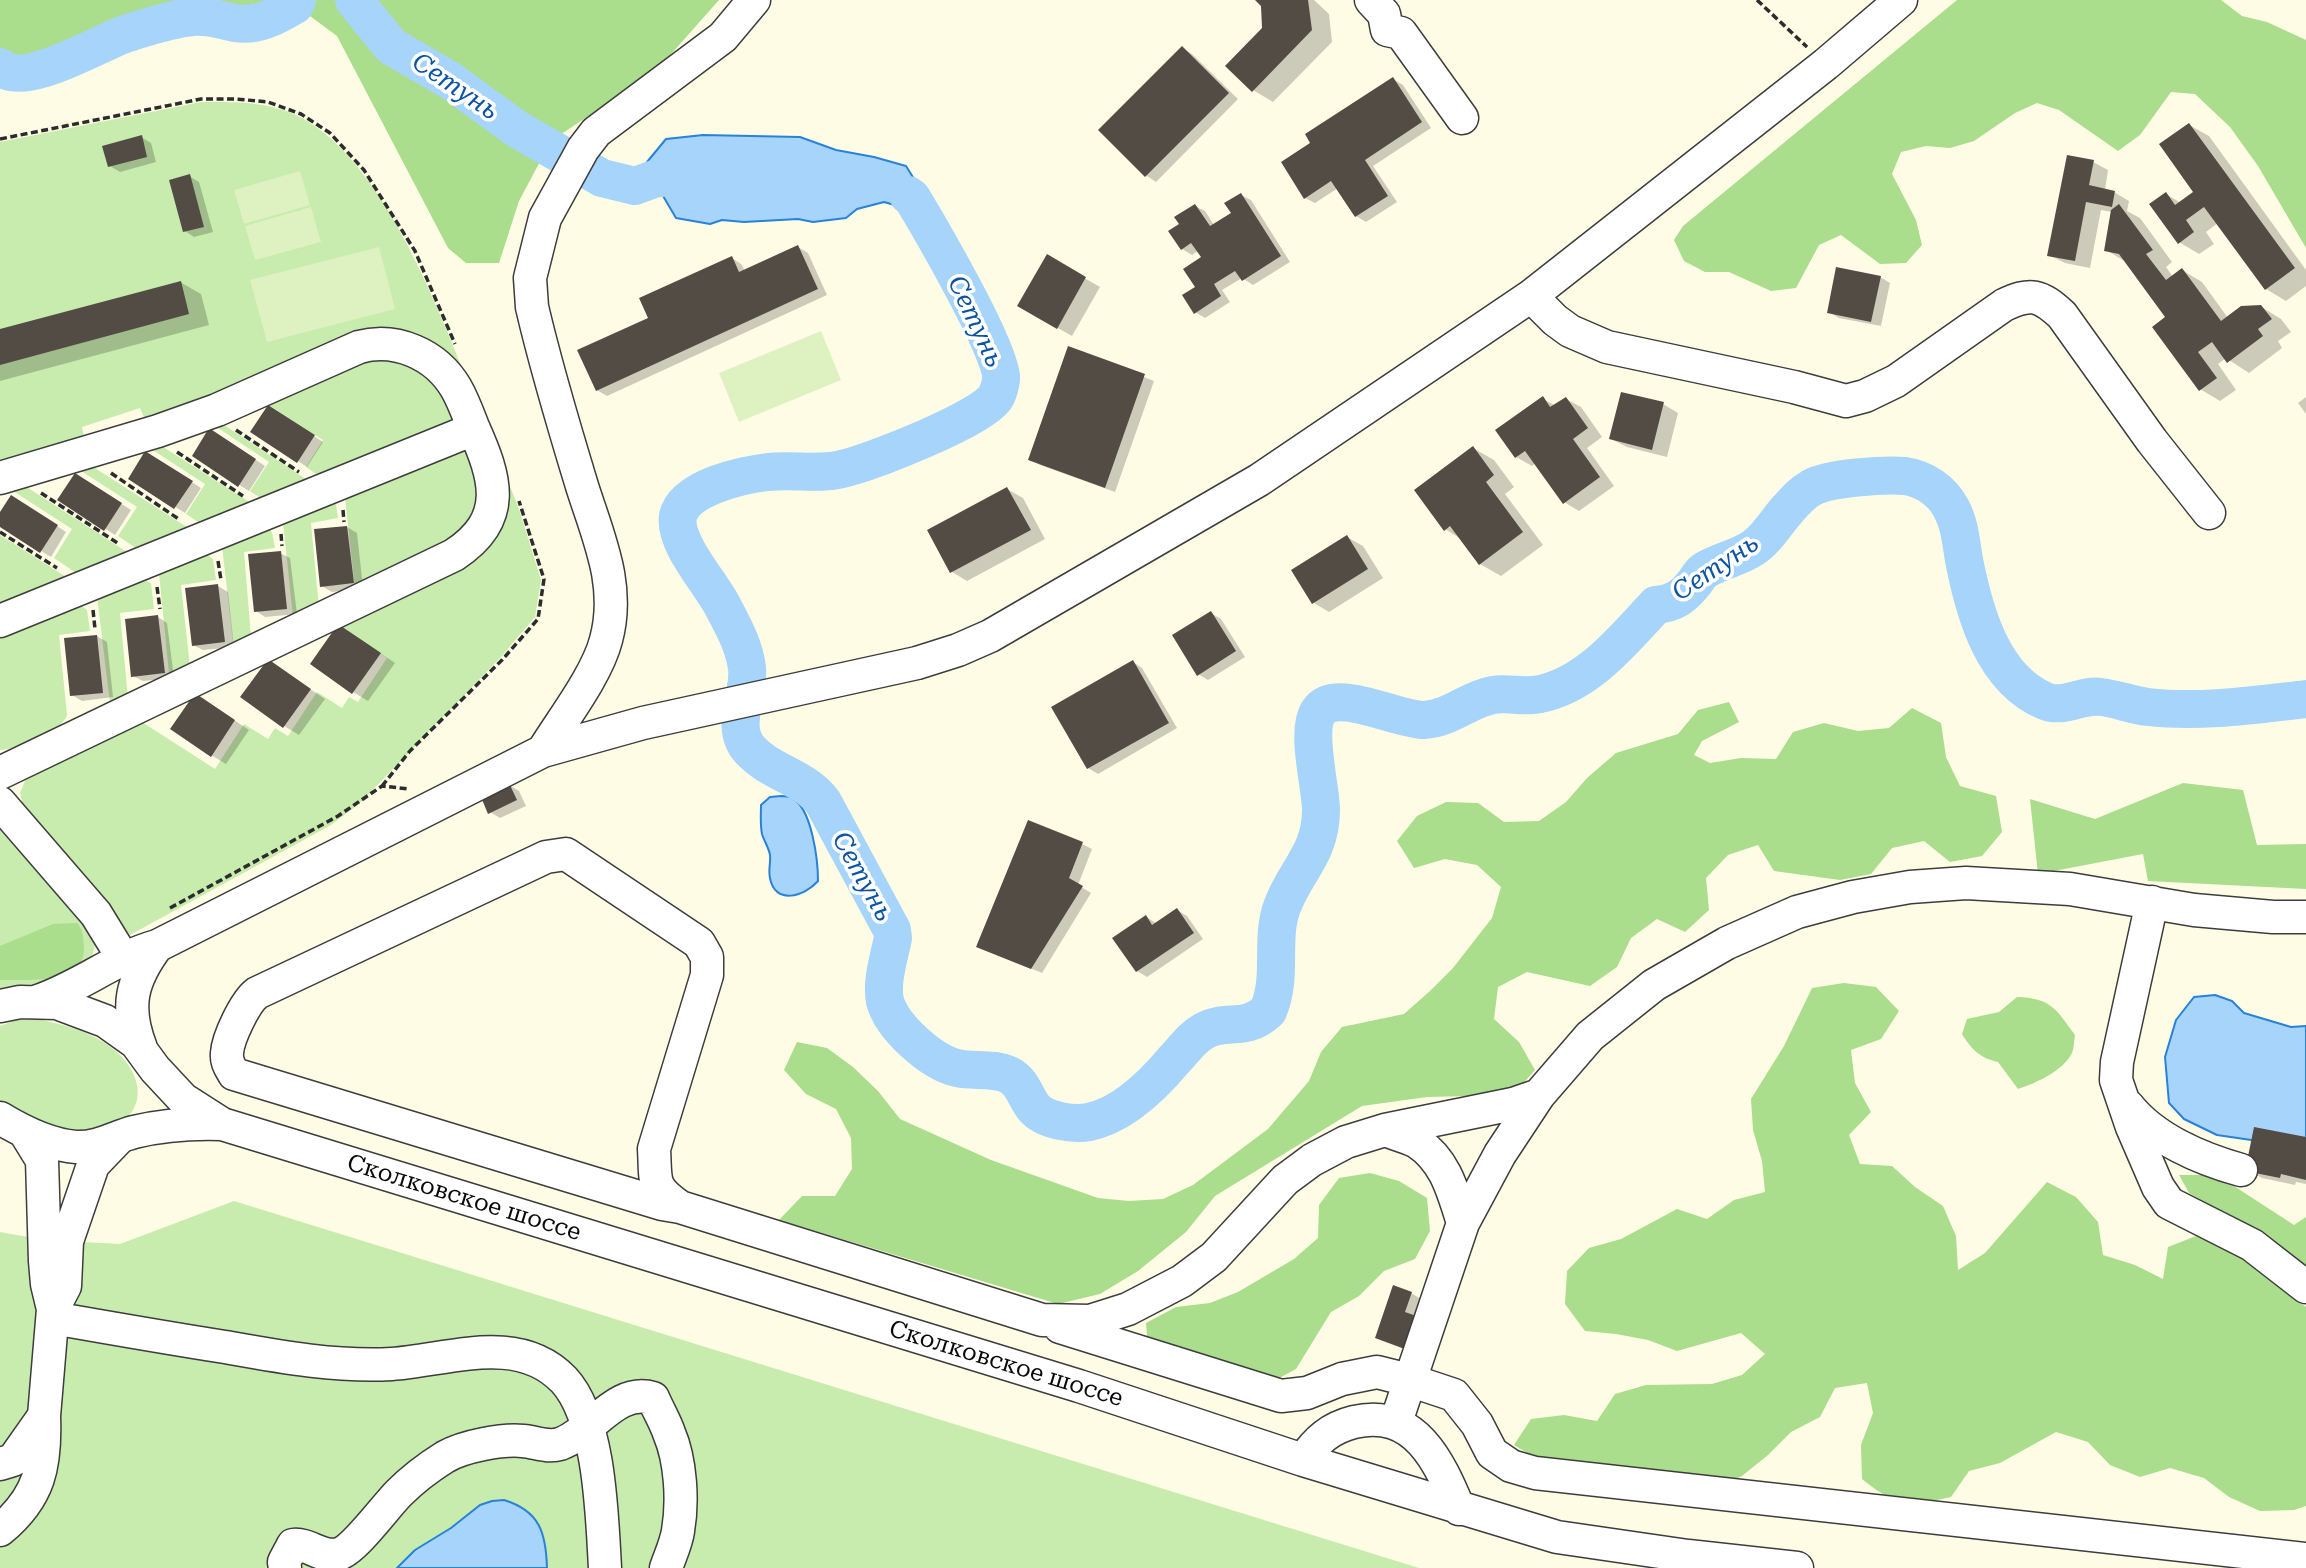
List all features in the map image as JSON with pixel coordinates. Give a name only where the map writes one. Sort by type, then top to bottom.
[{"type":"street","points":[[543,751],[594,669],[606,641],[611,593],[604,552],[583,488],[532,307],[530,278],[545,218],[583,149],[596,132],[723,37],[754,0]]},
{"type":"street","points":[[1371,0],[1384,14],[1387,30],[1401,33],[1462,118]]},
{"type":"street","points":[[38,1001],[71,989],[122,958],[157,946],[543,751],[643,723],[917,663],[990,636],[1259,480],[1531,296],[1826,64],[1901,0]]},
{"type":"street","points":[[1531,296],[1570,331],[1607,347],[1794,387],[1846,401],[1881,389],[2004,306],[2024,297],[2034,297],[2048,302],[2062,315],[2152,441],[2209,513]]},
{"type":"street","points":[[0,478],[170,427],[217,410],[370,344],[397,345],[437,364],[457,388],[488,461],[494,489],[484,524],[463,549],[0,773]]},
{"type":"street","points":[[0,621],[474,429]]},
{"type":"street","points":[[0,803],[96,914],[122,958]]},
{"type":"street","points":[[680,1207],[660,1192],[656,1179],[654,1149],[707,975],[707,957],[699,943],[565,854],[546,857],[257,993],[249,999],[244,1008],[227,1052],[228,1065],[234,1074],[680,1207],[1042,1320],[1072,1333],[1281,1396],[1307,1393],[1342,1379],[1377,1371],[1409,1380],[1454,1395],[1477,1424],[1492,1453],[1511,1466],[1535,1473],[2306,1559]]},
{"type":"street","points":[[1396,1422],[1463,1223],[1500,1154],[1539,1095],[1590,1036],[1654,985],[1727,943],[1797,912],[1853,897],[1910,887],[1966,883],[2070,889],[2194,910],[2306,917]]},
{"type":"street","points":[[2152,902],[2117,1062],[2116,1080],[2121,1097],[2158,1187],[2169,1203],[2252,1245],[2306,1287]]},
{"type":"street","points":[[53,1313],[65,1286],[67,1241],[93,1165],[146,1115],[151,1101],[154,1088],[131,1003],[135,984],[157,946]]},
{"type":"street","points":[[0,1006],[38,1001],[57,1003],[105,1021],[125,1033],[183,1099],[222,1124]]},
{"type":"street","points":[[1042,1320],[1090,1321],[1128,1309],[1182,1280],[1214,1257],[1285,1180],[1312,1160],[1346,1142],[1385,1130],[1513,1104],[1539,1095]]},
{"type":"street","points":[[2121,1097],[2140,1121],[2181,1147],[2241,1170]]},
{"type":"street","points":[[13,1126],[75,1147],[95,1146],[172,1125],[222,1124]]},
{"type":"street","name":"Сколковское шоссе","points":[[222,1124],[1079,1386],[1303,1460],[1557,1537],[1797,1568]]},
{"type":"street","points":[[0,1530],[28,1500],[38,1480],[46,1449],[44,1416],[53,1313],[46,1273],[42,1160],[13,1126]]},
{"type":"street","points":[[1385,1130],[1416,1142],[1435,1158],[1448,1176],[1463,1223]]},
{"type":"street","points":[[53,1313],[332,1365],[393,1364],[489,1351],[538,1360],[562,1379],[577,1396],[588,1427],[601,1499],[605,1568]]},
{"type":"street","points":[[285,1568],[284,1562],[293,1545],[326,1555],[339,1554],[352,1547],[400,1491],[446,1457],[463,1449],[509,1442],[551,1445],[562,1443],[588,1427],[610,1408],[643,1395],[653,1398],[671,1435],[681,1500],[678,1534],[666,1568]]},
{"type":"street","points":[[4,1465],[44,1416]]},
{"type":"street","points":[[1303,1460],[1315,1443],[1336,1427],[1370,1419],[1396,1422],[1424,1445],[1441,1466],[1459,1509]]},
{"type":"path","points":[[1757,0],[1826,64]]},
{"type":"path","points":[[234,428],[325,489]]},
{"type":"path","points":[[175,451],[268,512]]},
{"type":"path","points":[[106,470],[206,537]]},
{"type":"path","points":[[38,491],[146,562]]},
{"type":"path","points":[[0,532],[85,586]]},
{"type":"path","points":[[165,910],[338,816],[382,786],[420,790],[444,800]]},
{"type":"green space","points":[[0,0],[719,0],[657,70],[551,141],[519,201],[499,263],[466,263],[448,248],[337,36],[295,5],[251,23],[235,23],[209,17],[165,22],[120,36],[59,63],[25,73],[11,72],[0,67]]},
{"type":"green space","points":[[1957,0],[2221,0],[2242,16],[2267,22],[2306,40],[2306,248],[2258,166],[2230,127],[2195,94],[2171,92],[2140,135],[2118,151],[2059,110],[2037,103],[2015,113],[1974,141],[1950,148],[1926,146],[1901,152],[1892,174],[1916,220],[1922,245],[1906,263],[1880,264],[1841,235],[1819,245],[1796,288],[1771,291],[1729,272],[1705,272],[1684,261],[1674,240],[1683,226]]},
{"type":"green space","points":[[201,102],[251,104],[276,108],[300,117],[332,140],[361,172],[388,210],[411,253],[433,298],[484,422],[413,342],[145,420],[140,408],[82,427],[84,437],[0,470],[0,142]]},
{"type":"green space","points":[[300,171],[310,205],[244,224],[234,190]]},
{"type":"green space","points":[[311,207],[321,242],[255,260],[245,226]]},
{"type":"green space","points":[[379,247],[395,309],[267,342],[250,280]]},
{"type":"green space","points":[[821,331],[841,380],[739,422],[719,373]]},
{"type":"green space","points":[[361,354],[420,361],[466,426],[328,482],[306,467],[323,440],[267,404]]},
{"type":"green space","points":[[215,419],[312,483],[271,505],[250,491],[269,462],[212,424]]},
{"type":"green space","points":[[486,426],[519,509],[541,580],[535,617],[500,658],[359,804],[331,825],[130,935],[24,808],[20,793],[27,776],[142,722],[215,769],[244,724],[268,739],[275,728],[288,736],[317,692],[342,708],[349,697],[358,702],[387,658],[338,624],[476,545]]},
{"type":"green space","points":[[471,437],[482,463],[473,531],[355,589],[344,488]]},
{"type":"green space","points":[[154,441],[254,505],[209,529],[186,514],[205,484],[148,447]]},
{"type":"green space","points":[[84,461],[193,531],[146,555],[118,536],[137,507],[78,469]]},
{"type":"green space","points":[[19,482],[133,556],[85,579],[54,558],[72,529],[13,491]]},
{"type":"green space","points":[[324,496],[336,504],[338,518],[311,523],[319,608],[293,617],[282,513]]},
{"type":"green space","points":[[259,522],[272,532],[275,548],[244,552],[251,637],[233,642],[221,537]]},
{"type":"green space","points":[[0,535],[71,580],[0,608]]},
{"type":"green space","points":[[197,547],[213,559],[216,580],[181,585],[190,667],[181,672],[169,673],[158,563]]},
{"type":"green space","points":[[130,574],[151,583],[154,609],[120,613],[128,699],[110,703],[96,588]]},
{"type":"green space","points":[[71,598],[87,610],[90,631],[59,635],[67,715],[48,733],[27,743],[0,750],[0,627]]},
{"type":"green space","points":[[1729,702],[1739,722],[1702,741],[1694,755],[1710,763],[1741,758],[1776,759],[1793,732],[1824,723],[1858,731],[1889,728],[1912,708],[1941,723],[1946,757],[1960,786],[1996,796],[2002,832],[1982,856],[1950,862],[1924,841],[1892,848],[1871,874],[1840,880],[1774,871],[1758,845],[1728,855],[1706,878],[1709,910],[1685,932],[1657,919],[1631,938],[1617,967],[1590,986],[1527,972],[1498,987],[1494,1019],[1519,1042],[1535,1070],[1513,1095],[1427,1097],[1362,1106],[1215,1196],[1186,1232],[1138,1271],[1100,1294],[1058,1304],[779,1220],[802,1196],[835,1196],[852,1169],[851,1138],[836,1109],[806,1094],[784,1070],[797,1042],[827,1048],[853,1067],[878,1091],[900,1119],[991,1160],[1098,1198],[1129,1201],[1163,1199],[1193,1185],[1268,1129],[1309,1081],[1321,1052],[1342,1027],[1404,1014],[1453,968],[1492,918],[1501,887],[1477,865],[1445,859],[1414,868],[1397,841],[1417,816],[1446,802],[1478,803],[1504,822],[1539,821],[1566,802],[1587,778],[1616,753],[1678,734],[1698,710]]},
{"type":"green space","points":[[2183,783],[2243,790],[2257,845],[2306,844],[2306,889],[2148,881],[2143,854],[2038,874],[2030,799],[2095,819]]},
{"type":"green space","points":[[0,825],[83,922],[95,938],[95,945],[91,961],[82,974],[0,996]]},
{"type":"green space","points":[[77,923],[82,932],[84,949],[81,961],[74,969],[64,975],[38,980],[0,980],[0,946],[53,924]]},
{"type":"green space","points":[[1844,983],[1876,987],[1899,1011],[1881,1039],[1851,1050],[1855,1083],[1871,1112],[1849,1135],[1860,1164],[1892,1166],[1915,1187],[1943,1206],[1956,1236],[1958,1270],[1985,1253],[2047,1182],[2076,1197],[2098,1222],[2103,1255],[2135,1265],[2163,1279],[2168,1247],[2196,1236],[2252,1262],[2306,1307],[2306,1506],[2294,1510],[2260,1511],[2229,1497],[2204,1478],[2170,1468],[2140,1477],[2110,1465],[2088,1442],[2056,1432],[2000,1463],[1969,1471],[1951,1497],[1913,1503],[1894,1500],[1862,1479],[1861,1445],[1873,1413],[1867,1383],[1835,1388],[1820,1417],[1791,1432],[1768,1455],[1742,1476],[1731,1481],[1541,1461],[1514,1445],[1531,1419],[1564,1415],[1597,1421],[1615,1394],[1646,1385],[1712,1384],[1742,1375],[1765,1354],[1741,1333],[1677,1351],[1648,1340],[1585,1331],[1565,1304],[1567,1271],[1589,1248],[1621,1239],[1677,1209],[1707,1219],[1734,1200],[1765,1192],[1762,1161],[1753,1130],[1751,1099],[1784,1046],[1812,988]]},
{"type":"green space","points":[[2017,997],[2038,1000],[2052,1007],[2075,1035],[2072,1053],[2056,1071],[2018,1089],[1998,1062],[1977,1052],[1962,1034],[1967,1019],[1999,1012]]},
{"type":"green space","points":[[38,1019],[93,1036],[121,1056],[132,1072],[138,1089],[135,1106],[122,1122],[81,1133],[70,1132],[39,1123],[0,1104],[0,1026],[16,1020]]},
{"type":"green space","points":[[1370,1173],[1399,1181],[1427,1198],[1430,1231],[1415,1259],[1384,1271],[1359,1296],[1331,1312],[1296,1369],[1270,1383],[1156,1346],[1147,1336],[1146,1323],[1176,1307],[1210,1303],[1238,1292],[1294,1259],[1318,1238],[1319,1205],[1339,1178]]},
{"type":"green space","points":[[2179,1175],[2217,1175],[2294,1225],[2306,1217],[2306,1265],[2247,1226],[2189,1193]]},
{"type":"green space","points":[[234,1201],[1419,1568],[0,1568],[0,1232],[45,1240],[120,1244]]},
{"type":"water","points":[[703,135],[800,137],[836,150],[906,166],[949,235],[925,241],[910,215],[898,206],[884,202],[857,209],[846,218],[813,222],[798,219],[744,222],[722,220],[710,224],[676,218],[656,184],[647,162],[666,139]]},
{"type":"water","points":[[770,797],[792,798],[805,812],[817,861],[818,881],[805,891],[791,896],[778,892],[773,887],[769,875],[769,850],[761,827],[761,805]]},
{"type":"water","points":[[2215,995],[2232,1001],[2244,1013],[2291,1027],[2306,1026],[2306,1148],[2217,1135],[2184,1119],[2169,1103],[2165,1057],[2176,1020],[2194,997]]},
{"type":"water","points":[[504,1500],[526,1510],[539,1525],[545,1544],[547,1568],[397,1568],[415,1550],[451,1528],[480,1505]]},
{"type":"building","points":[[1255,0],[1308,0],[1312,30],[1252,92],[1225,66],[1262,28],[1261,6]]},
{"type":"building","points":[[1182,46],[1229,93],[1145,177],[1098,130]]},
{"type":"building","points":[[1393,77],[1422,122],[1365,160],[1388,196],[1355,217],[1331,181],[1304,199],[1281,162],[1310,143],[1305,134]]},
{"type":"building","points":[[2189,123],[2295,268],[2265,290],[2204,207],[2186,220],[2194,232],[2178,244],[2149,204],[2166,192],[2175,205],[2193,192],[2159,144]]},
{"type":"building","points":[[142,135],[147,157],[108,167],[102,146]]},
{"type":"building","points":[[2067,155],[2094,160],[2089,185],[2115,191],[2112,207],[2086,202],[2075,261],[2047,256]]},
{"type":"building","points":[[190,174],[204,227],[183,232],[169,180]]},
{"type":"building","points":[[1241,193],[1281,256],[1242,281],[1235,271],[1214,284],[1221,296],[1194,314],[1182,295],[1195,287],[1183,269],[1201,257],[1191,243],[1181,250],[1168,231],[1179,224],[1174,217],[1195,204],[1210,226],[1231,213],[1224,203]]},
{"type":"building","points":[[2119,204],[2153,250],[2146,254],[2166,280],[2182,268],[2221,321],[2241,306],[2261,305],[2272,319],[2258,329],[2263,336],[2227,363],[2212,342],[2198,352],[2217,378],[2199,391],[2152,327],[2165,317],[2119,254],[2104,251],[2111,210]]},
{"type":"building","points":[[798,245],[818,289],[596,391],[577,350],[648,318],[639,298],[732,256],[739,272]]},
{"type":"building","points":[[1047,254],[1086,277],[1057,329],[1017,306]]},
{"type":"building","points":[[1836,267],[1881,276],[1871,322],[1827,313]]},
{"type":"building","points":[[181,281],[189,314],[0,365],[0,329]]},
{"type":"building","points":[[1068,346],[1145,374],[1105,488],[1028,460]]},
{"type":"building","points":[[1621,392],[1664,402],[1652,450],[1609,439]]},
{"type":"building","points":[[1543,396],[1550,407],[1566,397],[1588,428],[1573,439],[1600,477],[1563,504],[1525,451],[1515,458],[1495,430]]},
{"type":"building","points":[[268,405],[315,435],[297,463],[250,432]]},
{"type":"building","points":[[209,428],[256,459],[238,487],[192,456]]},
{"type":"building","points":[[1473,446],[1494,475],[1486,482],[1523,532],[1479,565],[1450,526],[1444,531],[1414,490]]},
{"type":"building","points":[[145,451],[193,481],[174,509],[128,479]]},
{"type":"building","points":[[75,473],[122,503],[104,531],[57,500]]},
{"type":"building","points":[[1007,487],[1031,530],[950,573],[927,530]]},
{"type":"building","points":[[11,495],[58,525],[40,553],[0,527],[0,512]]},
{"type":"building","points":[[347,526],[354,583],[320,587],[314,529]]},
{"type":"building","points":[[1347,535],[1368,569],[1312,604],[1291,570]]},
{"type":"building","points":[[281,551],[287,609],[254,612],[248,554]]},
{"type":"building","points":[[218,584],[225,642],[192,646],[185,588]]},
{"type":"building","points":[[1211,611],[1236,651],[1197,676],[1172,635]]},
{"type":"building","points":[[158,615],[165,673],[131,677],[125,619]]},
{"type":"building","points":[[338,624],[381,653],[352,694],[310,664]]},
{"type":"building","points":[[97,635],[103,693],[70,696],[64,638]]},
{"type":"building","points":[[268,659],[311,689],[283,728],[240,697]]},
{"type":"building","points":[[1133,660],[1169,723],[1087,769],[1051,707]]},
{"type":"building","points":[[195,693],[235,720],[211,757],[170,729]]},
{"type":"building","points":[[509,783],[517,800],[488,814],[481,797]]},
{"type":"building","points":[[1028,820],[1083,842],[1069,878],[1083,886],[1031,969],[976,947]]},
{"type":"building","points":[[1177,908],[1194,933],[1136,972],[1112,938],[1146,915],[1152,925]]},
{"type":"building","points":[[2254,1127],[2306,1137],[2306,1180],[2281,1174],[2280,1178],[2245,1171]]},
{"type":"building","points":[[1393,1285],[1412,1292],[1405,1312],[1422,1318],[1410,1351],[1375,1338]]},
{"type":"waterway","name":"Сетунь","points":[[0,67],[11,72],[43,69],[125,34],[175,20],[204,17],[243,24],[259,22],[295,5],[297,0]]},
{"type":"waterway","name":"Сетунь","points":[[354,0],[391,46],[451,81],[517,129],[602,178],[635,186],[654,179],[704,173]]},
{"type":"waterway","name":"Сетунь","points":[[908,195],[948,261],[990,343],[1001,378],[995,398],[985,407],[947,428],[857,465],[824,472],[768,472],[716,484],[692,497],[683,506],[678,516],[678,526],[687,550],[722,605],[743,651],[747,668],[741,721],[744,741],[758,758],[806,786],[823,802],[892,930],[893,938],[884,986],[889,1011],[904,1032],[936,1059],[957,1068],[996,1071],[1009,1075],[1021,1086],[1034,1108],[1052,1119],[1083,1123],[1114,1113],[1147,1089],[1199,1034],[1220,1025],[1251,1022],[1268,1011],[1275,985],[1277,932],[1282,907],[1312,851],[1320,825],[1321,810],[1313,731],[1319,711],[1327,704],[1353,703],[1424,720],[1442,716],[1484,697],[1505,694],[1534,695],[1558,689],[1590,670],[1656,605],[1668,603],[1687,592],[1705,570],[1753,548],[1799,497],[1819,485],[1857,478],[1905,476],[1926,483],[1938,491],[1957,522],[1974,604],[1989,643],[2012,677],[2027,691],[2045,701],[2059,703],[2086,697],[2101,697],[2148,707],[2187,709],[2227,708],[2306,699]]}]
